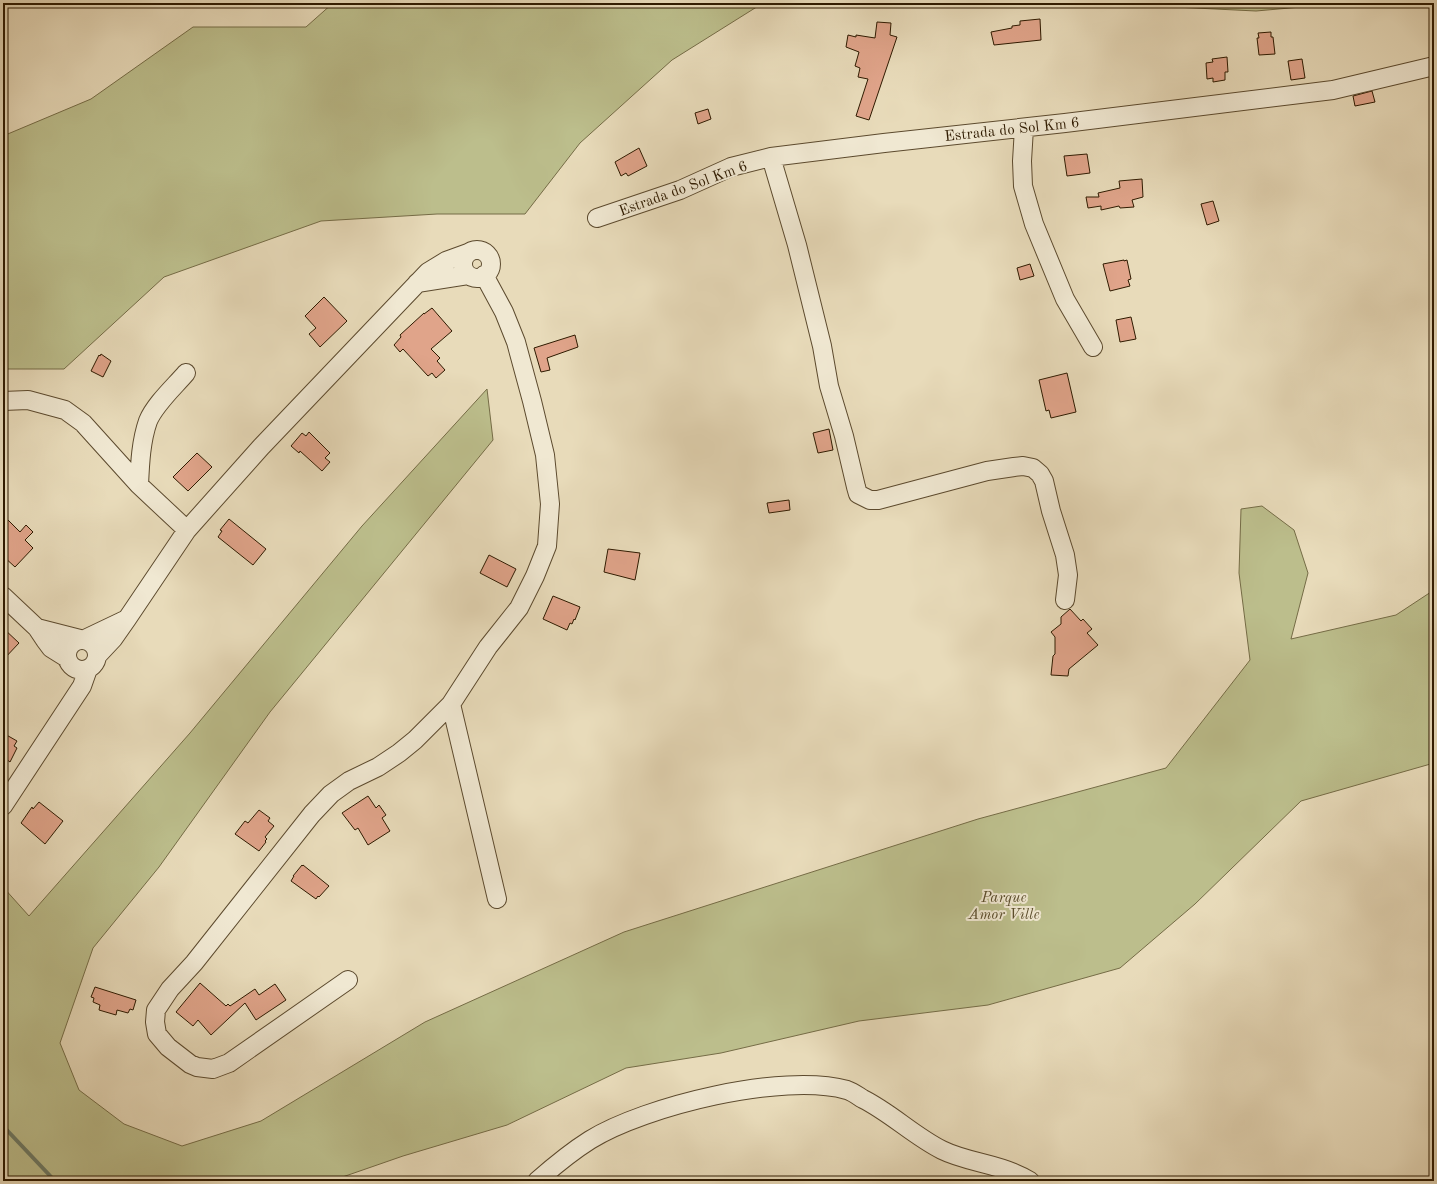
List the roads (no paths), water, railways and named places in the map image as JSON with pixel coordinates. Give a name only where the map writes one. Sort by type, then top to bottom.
[{"type":"street","name":"Estrada do Sol Km 6","points":[[597,218],[680,190],[731,167],[771,157],[1334,90],[1434,66]]},
{"type":"street","points":[[1024,128],[1022,160],[1024,186],[1034,224],[1065,299],[1093,346]]},
{"type":"street","points":[[771,157],[797,245],[822,346],[829,386],[844,436],[858,494],[870,500],[878,500],[987,471],[1024,466],[1033,468],[1040,474],[1044,481],[1053,518],[1065,555],[1068,575],[1065,600]]},
{"type":"street","points":[[81,662],[113,639],[187,530],[261,447],[417,283],[437,265],[472,251],[481,251],[488,256],[490,264],[488,273],[417,283]]},
{"type":"street","points":[[348,980],[229,1063],[213,1069],[197,1068],[190,1064],[168,1047],[157,1034],[155,1022],[156,1010],[170,989],[194,963],[312,814],[331,794],[349,781],[378,767],[399,753],[415,740],[451,704],[488,647],[519,608],[535,576],[547,546],[550,504],[545,455],[532,401],[516,342],[504,312],[476,275],[465,272],[463,264],[465,256],[468,253]]},
{"type":"street","points":[[139,485],[141,456],[149,420],[156,408],[186,373]]},
{"type":"street","points":[[3,401],[28,400],[65,410],[83,423],[139,485],[187,530]]},
{"type":"street","points":[[3,596],[37,628],[51,648],[81,662]]},
{"type":"street","points":[[81,662],[67,652],[74,642],[127,619]]},
{"type":"street","points":[[3,806],[77,693],[81,662],[96,648],[92,642],[37,628]]},
{"type":"street","points":[[451,704],[497,899]]},
{"type":"street","points":[[537,1181],[555,1165],[590,1140],[629,1120],[687,1102],[744,1090],[797,1085],[827,1086],[848,1091],[879,1107],[925,1140],[943,1150],[1013,1172],[1030,1181]]},
{"type":"street","points":[[998,1181],[1013,1172]]},
{"type":"waterway","points":[[3,1126],[55,1181]]},
{"type":"park label","name":"Parque Amor Ville","points":[[1004,906]]}]
